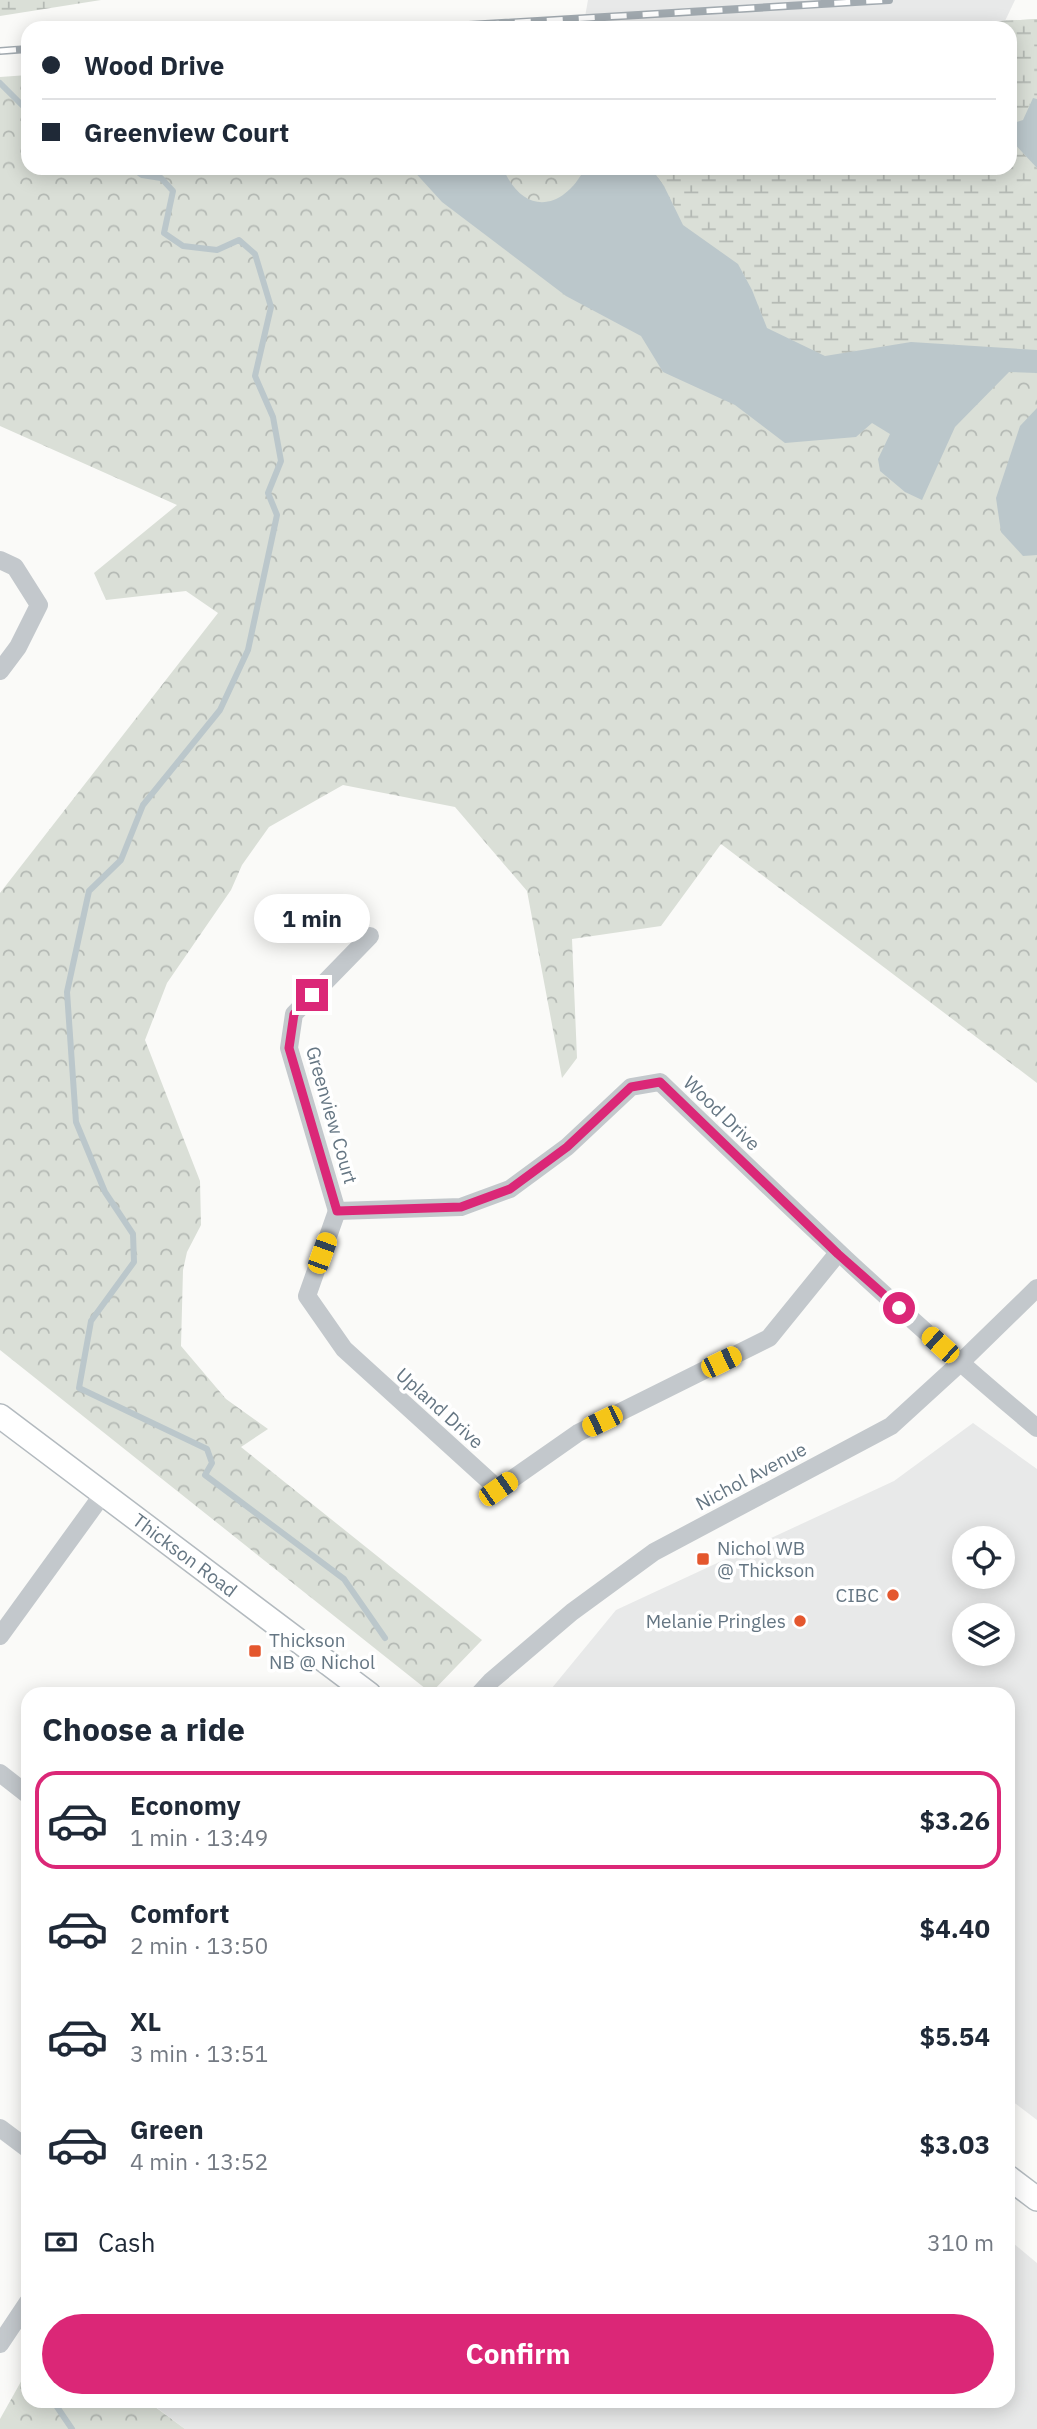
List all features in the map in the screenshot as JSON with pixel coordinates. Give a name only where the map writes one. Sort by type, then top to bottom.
[{"type":"main road","name":"Thickson Road","points":[[0,1416],[360,1687]]},
{"type":"main road","points":[[1015,2183],[1037,2199]]},
{"type":"street","points":[[0,560],[15,567],[40,604],[18,647],[0,671]]},
{"type":"street","name":"Greenview Court","points":[[337,1211],[289,1048],[294,1014],[370,936]]},
{"type":"street","name":"Wood Drive","points":[[337,1211],[461,1207],[510,1189],[567,1147],[631,1087],[660,1082],[838,1254],[1037,1428]]},
{"type":"street","name":"Upland Drive","points":[[337,1211],[307,1296],[344,1349],[498,1489],[578,1433],[769,1338],[838,1254]]},
{"type":"street","name":"Nichol Avenue","points":[[485,1687],[572,1612],[654,1552],[891,1426],[1037,1288]]},
{"type":"street","points":[[0,1636],[103,1494]]},
{"type":"street","points":[[0,1773],[21,1790]]},
{"type":"street","points":[[0,2128],[21,2144]]},
{"type":"street","points":[[0,2344],[21,2312]]},
{"type":"shaded area","points":[[588,0],[1015,0],[1005,21],[584,21]]},
{"type":"shaded area","points":[[1033,98],[1037,99],[1037,168],[1017,147],[1017,122],[1023,120]]},
{"type":"shaded area","points":[[417,175],[506,175],[521,194],[543,202],[555,200],[566,193],[580,175],[656,175],[683,225],[738,264],[767,328],[825,356],[911,342],[1037,350],[1037,373],[1009,372],[955,427],[922,500],[905,492],[880,471],[878,459],[890,434],[872,423],[856,437],[785,443],[735,405],[663,372],[641,336],[566,296],[442,202]]},
{"type":"shaded area","points":[[1037,408],[1037,555],[1023,556],[1001,532],[996,498],[1020,426]]},
{"type":"shaded area","points":[[973,1423],[1037,1469],[1037,2120],[1015,2103],[1015,1687],[553,1687],[616,1610],[894,1481]]},
{"type":"shaded area","points":[[1015,2245],[1037,2263],[1037,2429],[185,2429],[157,2408],[1015,2408]]},
{"type":"green space","points":[[0,0],[101,0],[0,16]]},
{"type":"green space","points":[[1037,19],[1037,1083],[721,844],[661,926],[572,939],[577,1058],[562,1078],[527,891],[455,807],[343,785],[269,827],[242,865],[231,890],[167,983],[145,1040],[200,1181],[201,1225],[187,1252],[183,1270],[181,1346],[226,1399],[268,1429],[241,1447],[482,1640],[437,1687],[423,1687],[0,1350],[0,893],[218,613],[186,591],[106,600],[94,573],[177,505],[0,426],[0,77],[21,76],[21,175],[1017,175],[1017,21],[1001,21]]},
{"type":"green space","points":[[1037,19],[1037,99],[1032,98],[1023,120],[1017,122],[1017,21],[1001,21]]},
{"type":"green space","points":[[1017,147],[1037,168],[1037,350],[911,342],[825,356],[767,328],[738,264],[683,225],[656,175],[1017,175]]},
{"type":"green space","points":[[21,2382],[21,2408],[156,2408],[185,2429],[0,2429],[0,2419]]},
{"type":"waterway","points":[[0,83],[21,104]]},
{"type":"waterway","points":[[142,175],[161,178],[173,191],[164,233],[183,246],[217,250],[239,240],[255,254],[271,307],[255,376],[273,417],[281,461],[268,493],[277,515],[248,650],[220,710],[143,805],[121,860],[89,891],[67,992],[76,1122],[105,1192],[133,1234],[134,1262],[91,1321],[79,1388],[207,1449],[212,1463],[205,1475],[344,1579],[385,1638]]},
{"type":"waterway","points":[[58,2408],[72,2429]]},
{"type":"railway","points":[[536,21],[889,0]]},
{"type":"railway","points":[[0,51],[21,50]]},
{"type":"place","name":"Nichol WB @ Thickson","points":[[703,1559]]},
{"type":"place","name":"CIBC","points":[[893,1595]]},
{"type":"place","name":"Melanie Pringles","points":[[800,1621]]},
{"type":"place","name":"Thickson NB @ Nichol","points":[[255,1651]]},
{"type":"route","points":[[312,995],[294,1014],[289,1048],[337,1211],[461,1207],[510,1189],[567,1147],[631,1087],[660,1082],[838,1254],[899,1308]]}]
